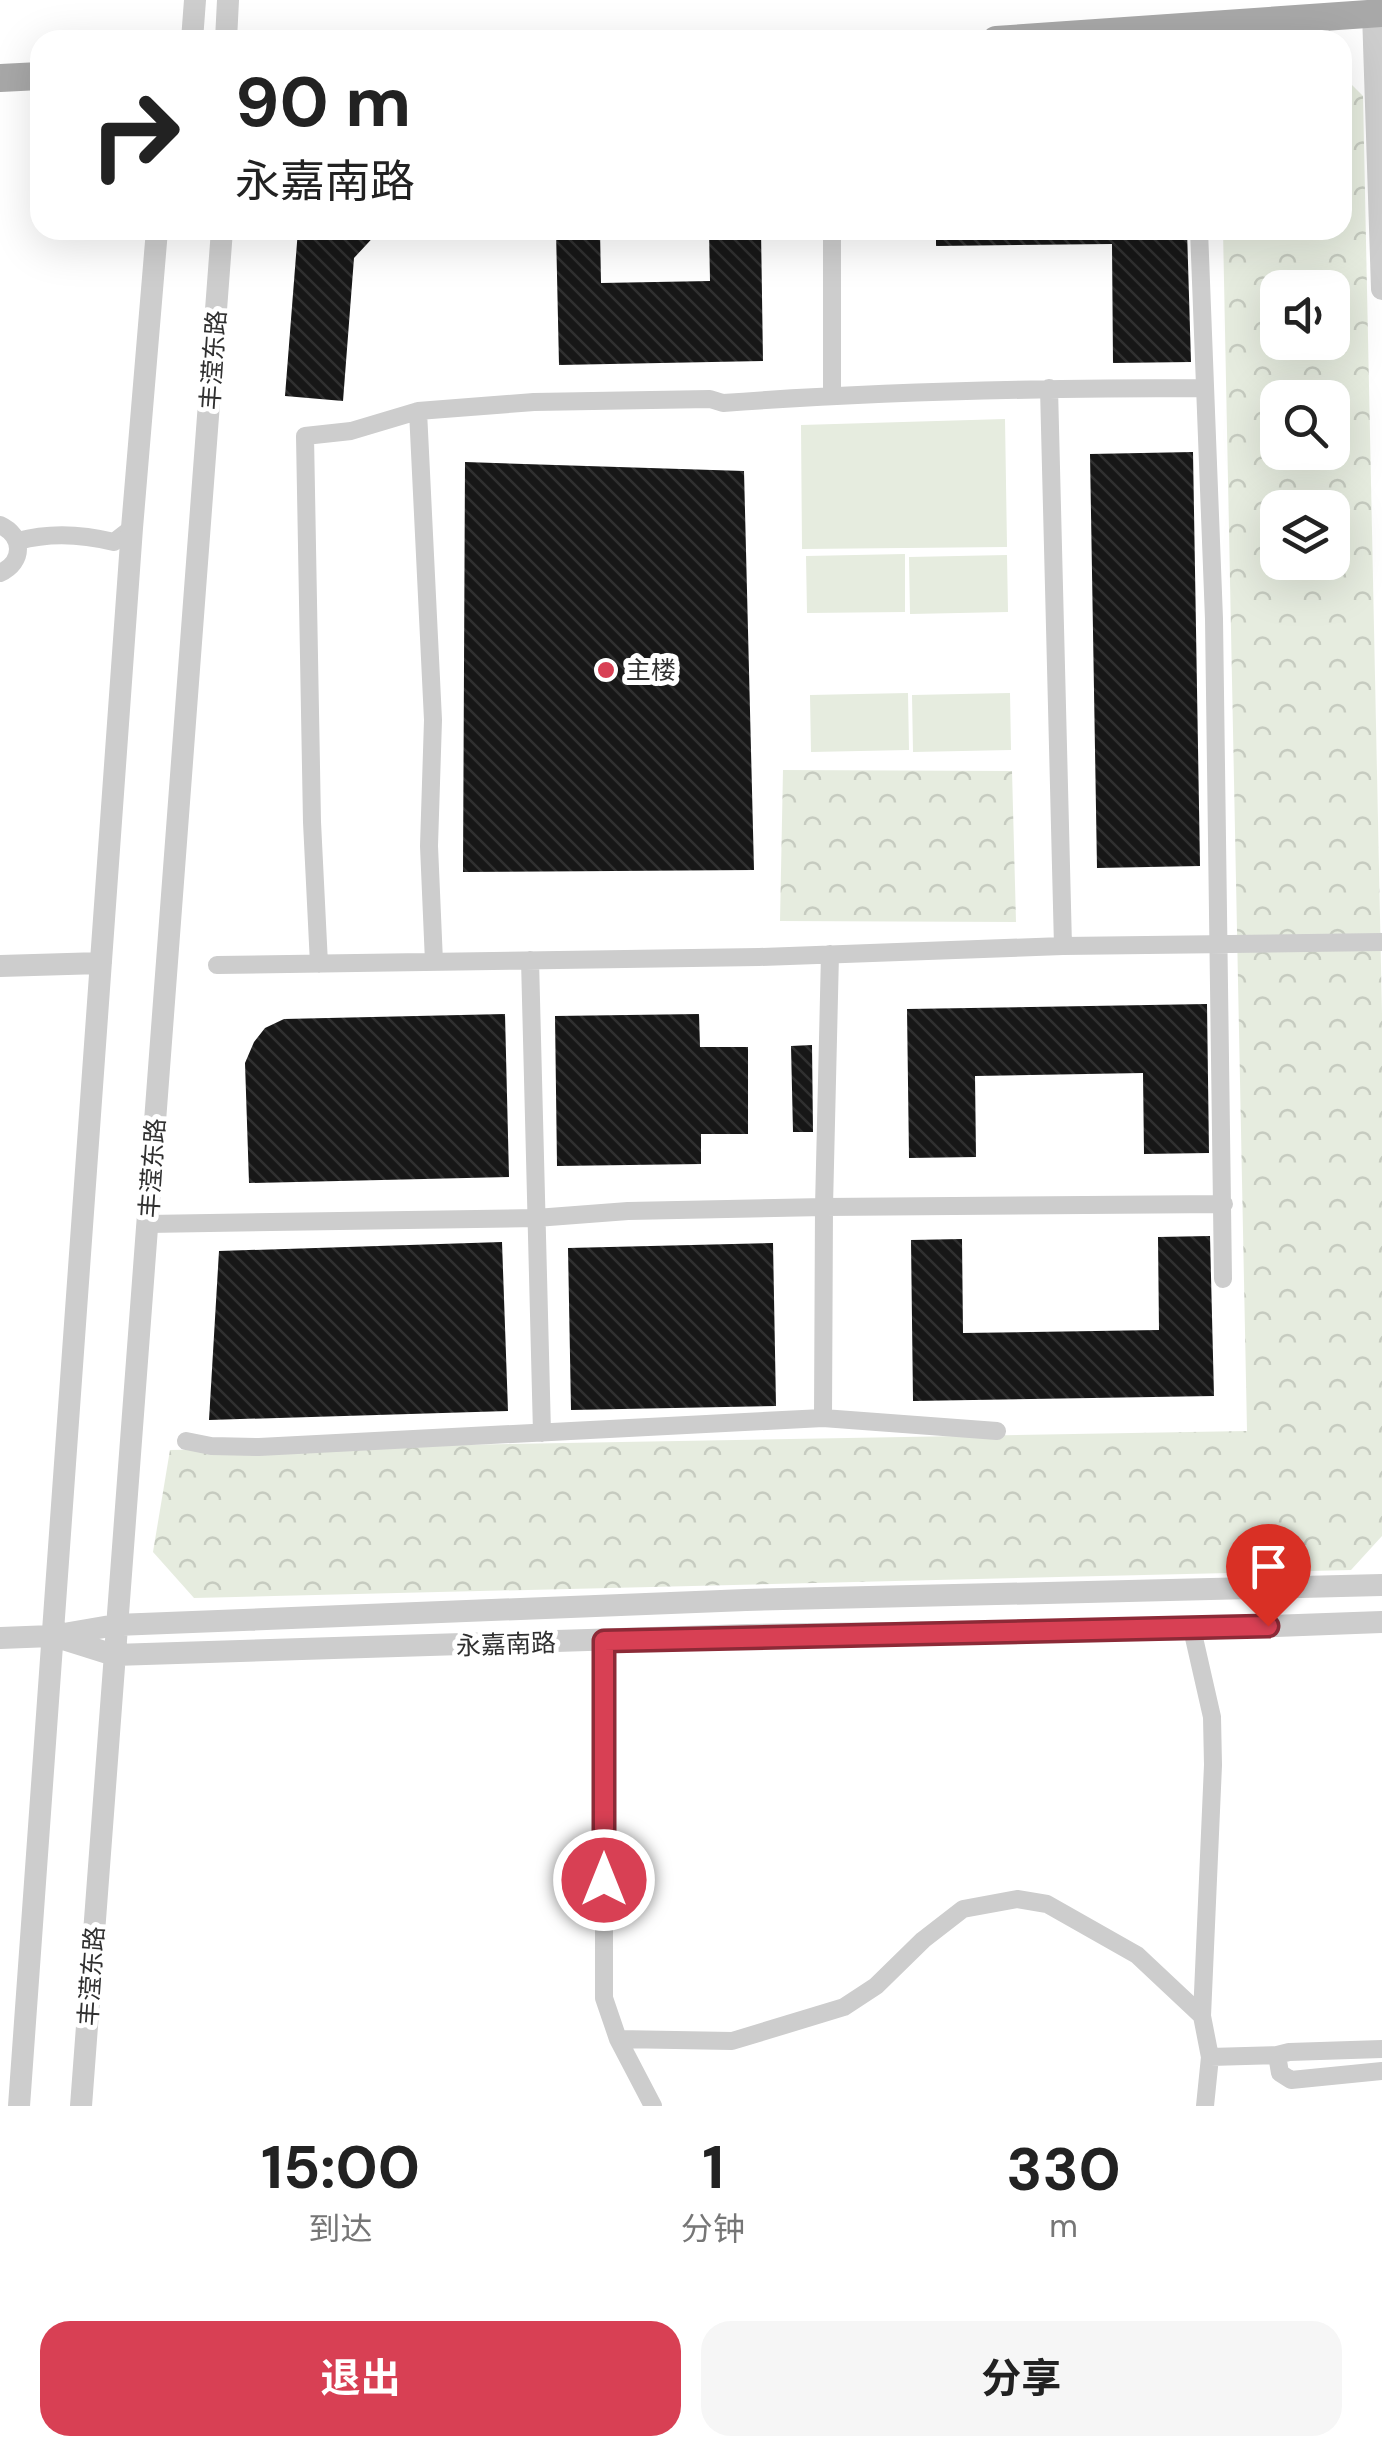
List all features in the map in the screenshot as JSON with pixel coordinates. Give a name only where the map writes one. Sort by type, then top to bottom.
[{"type":"main road","points":[[1137,30],[1378,13]]},
{"type":"main road","points":[[0,78],[30,76]]},
{"type":"street","points":[[226,30],[228,0]]},
{"type":"street","points":[[1378,13],[1382,289]]},
{"type":"street","points":[[19,2106],[156,240]]},
{"type":"street","name":"丰滢东路","points":[[81,2106],[221,240]]},
{"type":"street","points":[[832,240],[832,394]]},
{"type":"street","points":[[1199,240],[1214,619],[1224,1279]]},
{"type":"street","points":[[1049,388],[1062,946]]},
{"type":"street","points":[[319,964],[312,822],[305,436],[351,431],[418,411],[534,402],[710,399],[724,403],[832,394],[1204,388]]},
{"type":"street","points":[[418,411],[433,720],[430,846],[434,962]]},
{"type":"street","points":[[0,525],[14,534],[19,549],[14,564],[0,573]]},
{"type":"street","points":[[18,541],[39,535],[90,536],[114,542],[132,528]]},
{"type":"street","points":[[217,965],[1382,942]]},
{"type":"street","points":[[824,1418],[830,954]]},
{"type":"street","points":[[530,960],[542,1433]]},
{"type":"street","points":[[0,966],[101,964]]},
{"type":"street","points":[[148,1224],[536,1218],[628,1210],[1224,1204]]},
{"type":"street","points":[[186,1440],[211,1446],[260,1447],[824,1418],[998,1431]]},
{"type":"street","name":"永嘉南路","points":[[0,1638],[52,1636],[116,1625],[746,1600],[1382,1585]]},
{"type":"street","name":"永嘉南路","points":[[52,1636],[114,1655],[1382,1622]]},
{"type":"street","points":[[1192,1629],[1212,1717],[1202,2016],[1210,2057],[1205,2106]]},
{"type":"street","points":[[604,1641],[604,1998],[618,2039],[653,2106]]},
{"type":"street","points":[[618,2039],[732,2041],[844,2007],[876,1986],[963,1908],[1016,1899],[1047,1904],[1137,1956],[1202,2016]]},
{"type":"street","points":[[1210,2057],[1382,2049]]},
{"type":"street","points":[[1277,2056],[1280,2073],[1291,2080],[1382,2071]]},
{"type":"green space","points":[[1352,85],[1363,96],[1382,1014],[1382,1536],[1351,1570],[194,1598],[153,1552],[170,1450],[1247,1431],[1223,240],[1352,240]]},
{"type":"green space","points":[[1005,419],[1007,547],[802,549],[801,425]]},
{"type":"green space","points":[[905,554],[905,612],[807,613],[806,556]]},
{"type":"green space","points":[[1007,555],[1008,612],[910,614],[909,557]]},
{"type":"green space","points":[[908,693],[909,750],[811,752],[810,695]]},
{"type":"green space","points":[[1010,693],[1011,750],[913,752],[912,695]]},
{"type":"green space","points":[[783,770],[1012,771],[1016,922],[780,921]]},
{"type":"building","points":[[297,240],[371,240],[354,258],[343,401],[285,396]]},
{"type":"building","points":[[556,240],[600,240],[601,283],[710,281],[709,240],[761,240],[763,361],[559,365]]},
{"type":"building","points":[[936,240],[1187,240],[1191,362],[1113,363],[1112,244],[936,246]]},
{"type":"building","points":[[1193,452],[1200,866],[1097,868],[1090,454]]},
{"type":"building","name":"主楼","points":[[465,462],[744,471],[754,870],[463,872]]},
{"type":"building","points":[[1207,1004],[1209,1153],[1144,1154],[1143,1073],[975,1076],[976,1157],[909,1158],[907,1009]]},
{"type":"building","points":[[505,1014],[509,1177],[249,1183],[245,1063],[265,1028],[284,1019]]},
{"type":"building","points":[[699,1014],[700,1047],[748,1047],[748,1134],[701,1134],[701,1164],[557,1166],[555,1016]]},
{"type":"building","points":[[812,1045],[813,1132],[793,1132],[791,1046]]},
{"type":"building","points":[[1210,1236],[1214,1396],[913,1401],[911,1240],[962,1239],[963,1333],[1159,1330],[1158,1237]]},
{"type":"building","points":[[502,1242],[508,1411],[209,1420],[219,1251]]},
{"type":"building","points":[[773,1243],[776,1406],[571,1410],[568,1248]]},
{"type":"place","name":"主楼","points":[[606,670]]},
{"type":"route","points":[[604,1880],[604,1641],[1268,1626]]}]
